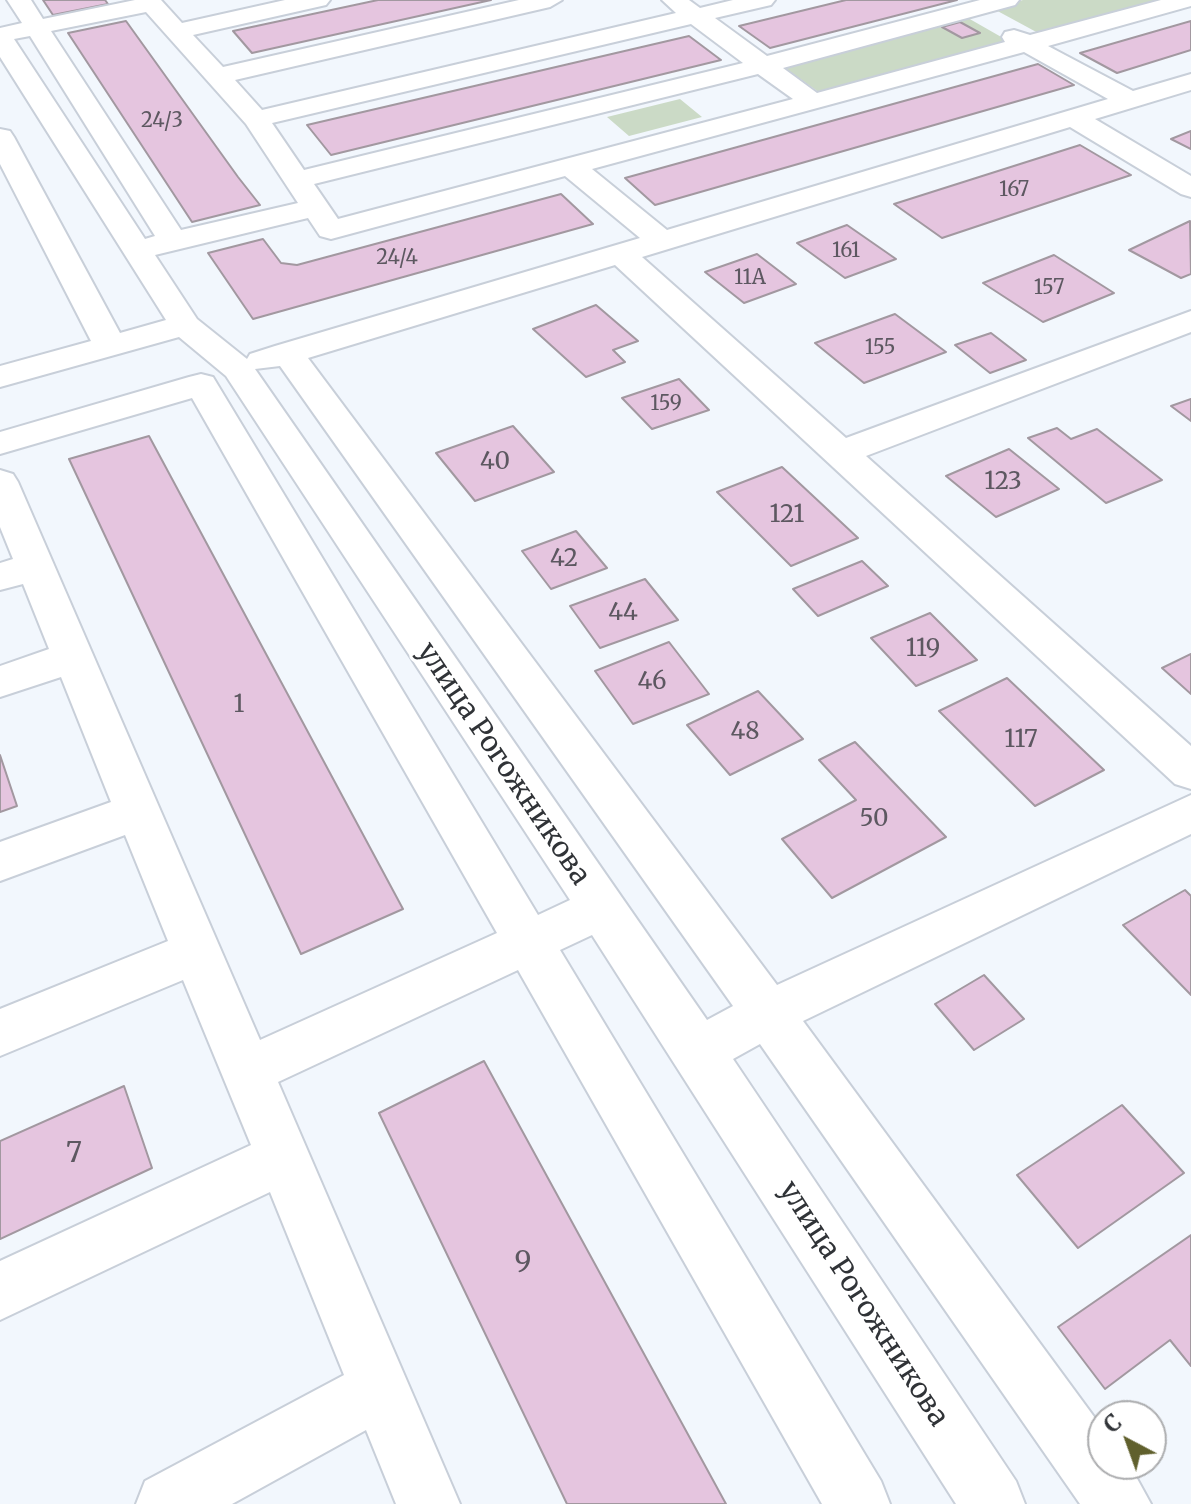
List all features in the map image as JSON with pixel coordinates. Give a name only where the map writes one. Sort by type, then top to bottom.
[{"type":"street","points":[[19,0],[155,245],[315,208]]},
{"type":"street","points":[[177,31],[318,0]]},
{"type":"street","points":[[217,76],[550,0]]},
{"type":"street","points":[[674,0],[813,102]]},
{"type":"street","points":[[256,119],[763,0]]},
{"type":"street","points":[[297,180],[764,65],[1007,0]]},
{"type":"street","points":[[0,36],[150,2],[256,119],[331,230],[1188,0]]},
{"type":"street","points":[[966,11],[1130,100]]},
{"type":"street","name":"улица Рогожникова","points":[[0,36],[29,81],[155,245],[185,325],[602,908],[993,1504]]},
{"type":"street","points":[[0,87],[29,81]]},
{"type":"street","points":[[0,443],[220,377],[287,353],[1191,82]]},
{"type":"street","points":[[1074,118],[1191,188]]},
{"type":"street","points":[[0,137],[110,346]]},
{"type":"street","points":[[571,167],[663,241]]},
{"type":"street","points":[[622,255],[1191,772]]},
{"type":"street","points":[[840,453],[1191,321]]},
{"type":"street","points":[[0,377],[185,325]]},
{"type":"street","points":[[287,353],[768,1013],[1119,1504]]},
{"type":"street","points":[[220,377],[527,942],[858,1504]]},
{"type":"street","points":[[0,482],[17,572],[72,657],[428,1504]]},
{"type":"street","points":[[0,682],[72,657]]},
{"type":"street","points":[[0,862],[137,811]]},
{"type":"street","points":[[698,1051],[768,1013],[1191,813]]},
{"type":"street","points":[[247,1071],[602,908]]},
{"type":"street","points":[[0,1033],[196,952]]},
{"type":"street","points":[[0,1291],[283,1158]]},
{"type":"street","points":[[168,1504],[380,1389]]},
{"type":"green space","points":[[1023,0],[1163,0],[1040,34],[992,8]]},
{"type":"green space","points":[[968,18],[1010,42],[820,93],[782,66]]},
{"type":"green space","points":[[680,99],[702,117],[629,136],[607,117]]},
{"type":"building","points":[[43,0],[105,0],[108,4],[53,15]]},
{"type":"building","points":[[378,0],[491,0],[252,53],[233,31]]},
{"type":"building","points":[[846,0],[957,0],[770,48],[739,26]]},
{"type":"building","points":[[126,21],[260,205],[192,222],[68,33]]},
{"type":"building","points":[[1191,21],[1191,50],[1117,73],[1080,53]]},
{"type":"building","points":[[960,22],[980,33],[962,38],[942,27]]},
{"type":"building","points":[[689,36],[721,60],[331,155],[307,125]]},
{"type":"building","points":[[1038,64],[1074,85],[655,205],[625,178]]},
{"type":"building","points":[[1191,131],[1191,149],[1171,139]]},
{"type":"building","points":[[1080,145],[1131,175],[942,238],[894,204]]},
{"type":"building","points":[[561,194],[593,224],[253,319],[208,253],[263,239],[281,263],[297,265]]},
{"type":"building","points":[[1190,221],[1191,274],[1181,278],[1129,250]]},
{"type":"building","points":[[847,225],[896,259],[845,278],[797,243]]},
{"type":"building","points":[[757,254],[796,284],[744,303],[705,272]]},
{"type":"building","points":[[1054,255],[1114,293],[1043,322],[983,283]]},
{"type":"building","points":[[596,305],[638,341],[613,350],[625,362],[586,377],[533,329]]},
{"type":"building","points":[[895,314],[946,352],[864,383],[815,343]]},
{"type":"building","points":[[991,333],[1026,360],[990,373],[955,345]]},
{"type":"building","points":[[679,379],[709,410],[652,429],[622,398]]},
{"type":"building","points":[[1191,399],[1191,421],[1171,406]]},
{"type":"building","points":[[513,426],[554,472],[475,501],[436,453]]},
{"type":"building","points":[[1057,428],[1071,439],[1097,429],[1162,480],[1106,503],[1028,438]]},
{"type":"building","points":[[149,436],[403,909],[301,954],[69,459]]},
{"type":"building","points":[[1009,449],[1059,489],[996,517],[946,476]]},
{"type":"building","points":[[782,467],[858,538],[791,566],[717,492]]},
{"type":"building","points":[[576,531],[607,568],[551,589],[522,551]]},
{"type":"building","points":[[862,561],[888,586],[818,616],[793,589]]},
{"type":"building","points":[[645,579],[678,620],[600,648],[570,606]]},
{"type":"building","points":[[930,613],[977,660],[916,686],[871,638]]},
{"type":"building","points":[[669,642],[709,694],[633,724],[595,671]]},
{"type":"building","points":[[1191,654],[1191,694],[1162,668]]},
{"type":"building","points":[[1007,678],[1104,770],[1035,806],[939,711]]},
{"type":"building","points":[[758,691],[803,739],[730,775],[687,725]]},
{"type":"building","points":[[855,742],[946,837],[832,898],[782,839],[856,800],[819,760]]},
{"type":"building","points":[[0,755],[17,806],[0,812]]},
{"type":"building","points":[[1185,890],[1191,896],[1191,995],[1123,925]]},
{"type":"building","points":[[984,975],[1024,1019],[974,1050],[935,1004]]},
{"type":"building","points":[[484,1061],[726,1504],[567,1504],[379,1113]]},
{"type":"building","points":[[124,1086],[152,1168],[0,1239],[0,1141]]},
{"type":"building","points":[[1122,1105],[1184,1173],[1078,1248],[1017,1175]]},
{"type":"building","points":[[1191,1235],[1191,1366],[1170,1340],[1105,1389],[1058,1327]]}]
